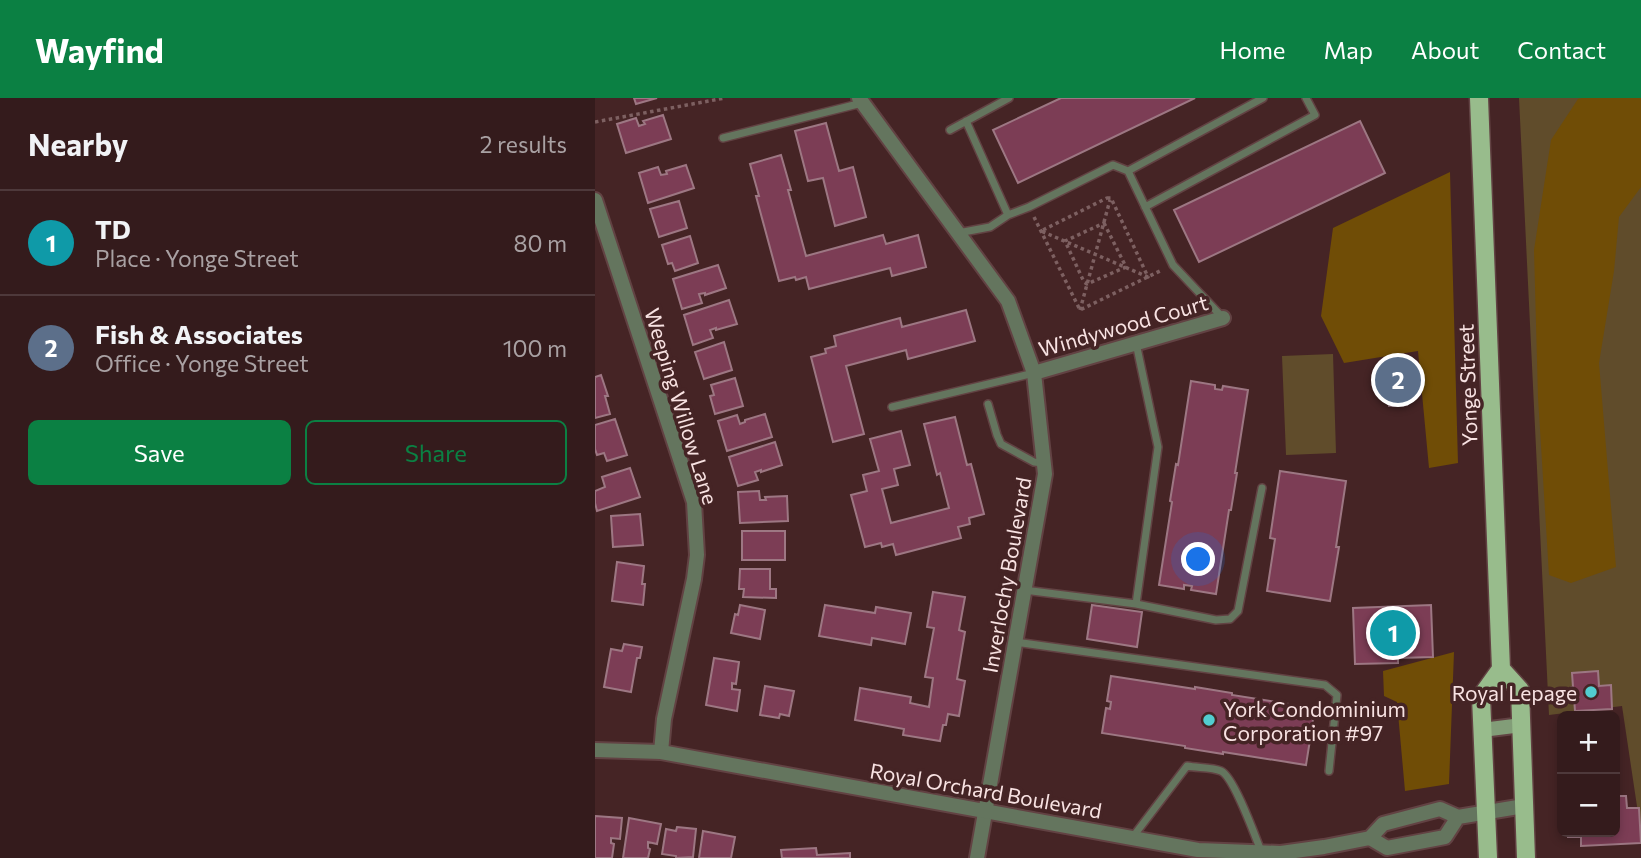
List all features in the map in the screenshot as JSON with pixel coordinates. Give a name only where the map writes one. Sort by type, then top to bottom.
[{"type":"main road","name":"Yonge Street","points":[[1479,98],[1501,669]]},
{"type":"main road","points":[[1488,858],[1481,697],[1501,669],[1520,690],[1526,858]]},
{"type":"main road","points":[[1482,730],[1521,725]]},
{"type":"street","name":"Inverlochy Boulevard","points":[[861,101],[1008,301],[1034,373],[1045,474],[977,858]]},
{"type":"street","name":"Weeping Willow Lane","points":[[595,200],[601,242],[694,502],[697,555],[694,579],[664,719],[661,752]]},
{"type":"street","name":"Windywood Court","points":[[1034,373],[1223,318]]},
{"type":"street","name":"Royal Orchard Boulevard","points":[[595,750],[661,752],[1198,850],[1280,853],[1370,838],[1383,824],[1440,809],[1458,817],[1524,806]]},
{"type":"street","name":"Royal Orchard Boulevard","points":[[1370,838],[1387,848],[1445,837],[1458,817]]},
{"type":"lane","points":[[950,130],[1009,98]]},
{"type":"lane","points":[[1128,171],[1263,98]]},
{"type":"lane","points":[[1145,207],[1315,115],[1306,98]]},
{"type":"lane","points":[[723,138],[861,101]]},
{"type":"lane","points":[[966,121],[1008,215]]},
{"type":"lane","points":[[958,233],[990,227],[1008,215],[1030,207],[1114,165],[1128,171],[1173,265],[1223,318]]},
{"type":"lane","points":[[1136,343],[1158,447],[1136,604]]},
{"type":"lane","points":[[893,407],[1034,373]]},
{"type":"lane","points":[[988,404],[1001,444],[1034,462],[1044,463]]},
{"type":"lane","points":[[1024,590],[1136,604],[1216,620],[1230,619],[1238,611],[1262,488]]},
{"type":"lane","points":[[1015,642],[1325,685],[1337,695],[1329,771]]},
{"type":"lane","points":[[1132,838],[1187,766],[1220,770],[1228,776],[1261,852]]},
{"type":"path","points":[[595,122],[725,98]]},
{"type":"path","points":[[1041,231],[1111,198]]},
{"type":"path","points":[[1080,310],[1111,198]]},
{"type":"path","points":[[1111,198],[1148,277]]},
{"type":"path","points":[[1030,207],[1080,310]]},
{"type":"path","points":[[1065,241],[1104,223]]},
{"type":"path","points":[[1104,223],[1126,267]]},
{"type":"path","points":[[1041,231],[1148,277]]},
{"type":"path","points":[[1065,241],[1087,284]]},
{"type":"path","points":[[1080,310],[1173,265]]},
{"type":"path","points":[[1087,284],[1126,267]]},
{"type":"path","points":[[1546,696],[1562,695]]},
{"type":"shaded area","points":[[1519,98],[1641,98],[1641,833],[1622,706],[1557,711],[1557,714],[1549,715]]},
{"type":"shaded area","points":[[1641,98],[1641,187],[1619,217],[1614,271],[1599,363],[1616,567],[1571,583],[1549,575],[1538,397],[1534,250],[1551,140],[1578,99]]},
{"type":"shaded area","points":[[1450,172],[1458,463],[1429,468],[1418,351],[1344,363],[1321,316],[1333,228]]},
{"type":"shaded area","points":[[1333,354],[1336,453],[1286,455],[1282,356]]},
{"type":"shaded area","points":[[1454,652],[1449,784],[1405,791],[1397,702],[1384,696],[1383,671]]},
{"type":"building","points":[[634,98],[657,98],[636,104]]},
{"type":"building","points":[[1061,98],[1195,98],[1018,183],[993,130]]},
{"type":"building","points":[[663,115],[671,139],[626,153],[617,124],[636,118],[639,126],[645,124],[643,121]]},
{"type":"building","points":[[1360,121],[1385,173],[1199,262],[1174,210]]},
{"type":"building","points":[[826,123],[839,171],[853,167],[866,217],[835,226],[823,178],[808,181],[795,131]]},
{"type":"building","points":[[781,155],[806,256],[883,235],[886,244],[918,235],[926,267],[892,276],[890,268],[809,289],[806,277],[779,281],[750,164]]},
{"type":"building","points":[[686,165],[694,188],[648,203],[639,173],[658,167],[661,175],[667,174],[666,171]]},
{"type":"building","points":[[679,201],[687,228],[659,237],[650,209]]},
{"type":"building","points":[[690,236],[698,263],[675,271],[672,263],[668,264],[662,245]]},
{"type":"building","points":[[718,265],[726,288],[705,295],[699,294],[702,303],[682,309],[673,279]]},
{"type":"building","points":[[729,300],[737,324],[710,330],[713,338],[693,345],[684,315]]},
{"type":"building","points":[[966,310],[975,341],[908,359],[906,350],[846,366],[864,434],[833,442],[811,357],[826,353],[825,349],[836,346],[834,336],[900,318],[902,327]]},
{"type":"building","points":[[724,342],[732,370],[704,379],[695,352]]},
{"type":"building","points":[[1416,365],[1418,393],[1406,394],[1407,405],[1389,406],[1387,387],[1380,388],[1379,373],[1390,372],[1389,367]]},
{"type":"building","points":[[601,375],[610,414],[595,418],[595,377]]},
{"type":"building","points":[[735,378],[743,406],[715,414],[710,396],[714,395],[711,385]]},
{"type":"building","points":[[1191,381],[1215,385],[1215,389],[1222,390],[1223,386],[1248,390],[1216,594],[1191,590],[1192,586],[1184,585],[1184,589],[1159,585],[1172,502],[1170,501]]},
{"type":"building","points":[[765,414],[772,437],[727,451],[718,421],[737,415],[740,424]]},
{"type":"building","points":[[955,417],[967,465],[971,464],[984,514],[969,518],[970,524],[958,527],[961,538],[896,555],[893,544],[882,547],[881,543],[865,547],[851,495],[867,491],[863,475],[879,471],[870,439],[901,431],[910,465],[894,469],[898,485],[882,489],[891,523],[949,508],[924,424]]},
{"type":"building","points":[[615,419],[627,455],[607,461],[604,453],[597,455],[595,449],[595,425]]},
{"type":"building","points":[[775,442],[782,465],[755,472],[758,480],[738,486],[729,457]]},
{"type":"building","points":[[630,468],[640,497],[597,511],[595,491],[605,487],[602,477]]},
{"type":"building","points":[[1280,471],[1346,481],[1330,601],[1267,591],[1275,539],[1270,538]]},
{"type":"building","points":[[759,491],[760,500],[766,500],[765,497],[787,496],[788,521],[740,523],[738,492]]},
{"type":"building","points":[[640,514],[643,545],[613,547],[611,516]]},
{"type":"building","points":[[742,531],[785,531],[785,560],[742,560]]},
{"type":"building","points":[[617,562],[644,566],[643,605],[612,601]]},
{"type":"building","points":[[740,569],[770,569],[770,589],[776,589],[776,598],[743,597],[744,589],[739,589]]},
{"type":"building","points":[[933,592],[965,597],[959,630],[965,632],[957,679],[965,681],[959,716],[948,714],[940,741],[903,735],[904,729],[855,720],[860,688],[911,697],[910,703],[929,707],[933,678],[925,677],[934,628],[927,627]]},
{"type":"building","points":[[740,605],[765,610],[760,639],[731,633]]},
{"type":"building","points":[[825,605],[875,613],[876,607],[911,613],[905,644],[872,638],[871,645],[819,636]]},
{"type":"building","points":[[1092,605],[1142,612],[1137,647],[1087,639]]},
{"type":"building","points":[[1431,605],[1433,657],[1398,658],[1398,663],[1355,664],[1353,608]]},
{"type":"building","points":[[624,644],[642,647],[640,658],[637,658],[631,692],[604,687],[611,649],[622,651]]},
{"type":"building","points":[[714,658],[739,662],[736,684],[732,683],[732,689],[740,690],[737,711],[706,705]]},
{"type":"building","name":"Royal Lepage","points":[[1598,671],[1599,686],[1611,685],[1612,709],[1575,711],[1570,688],[1573,687],[1572,673]]},
{"type":"building","name":"York Condominium Corporation #97","points":[[1111,676],[1195,687],[1315,708],[1311,733],[1307,732],[1306,739],[1310,740],[1306,765],[1102,733],[1106,708],[1110,709],[1111,702],[1107,701]]},
{"type":"building","points":[[765,686],[794,691],[789,716],[780,714],[779,718],[760,715]]},
{"type":"building","points":[[1620,796],[1626,796],[1627,808],[1639,808],[1641,843],[1581,846],[1581,837],[1620,837]]},
{"type":"building","points":[[595,816],[622,818],[620,839],[611,838],[611,843],[614,844],[612,858],[595,858]]},
{"type":"building","points":[[629,818],[661,824],[657,844],[648,842],[648,858],[623,858]]},
{"type":"building","points":[[677,827],[696,829],[693,857],[676,858],[662,854],[666,829],[676,831]]},
{"type":"building","points":[[703,831],[735,837],[731,858],[699,858]]},
{"type":"building","points":[[816,848],[817,855],[850,853],[850,858],[782,858],[781,850]]},
{"type":"place","name":"Fish & Associates","points":[[1398,380]]},
{"type":"place","name":"TD","points":[[1393,633]]},
{"type":"place","name":"Royal Lepage","points":[[1591,692]]},
{"type":"place","name":"York Condominium Corporation #97","points":[[1209,720]]}]
